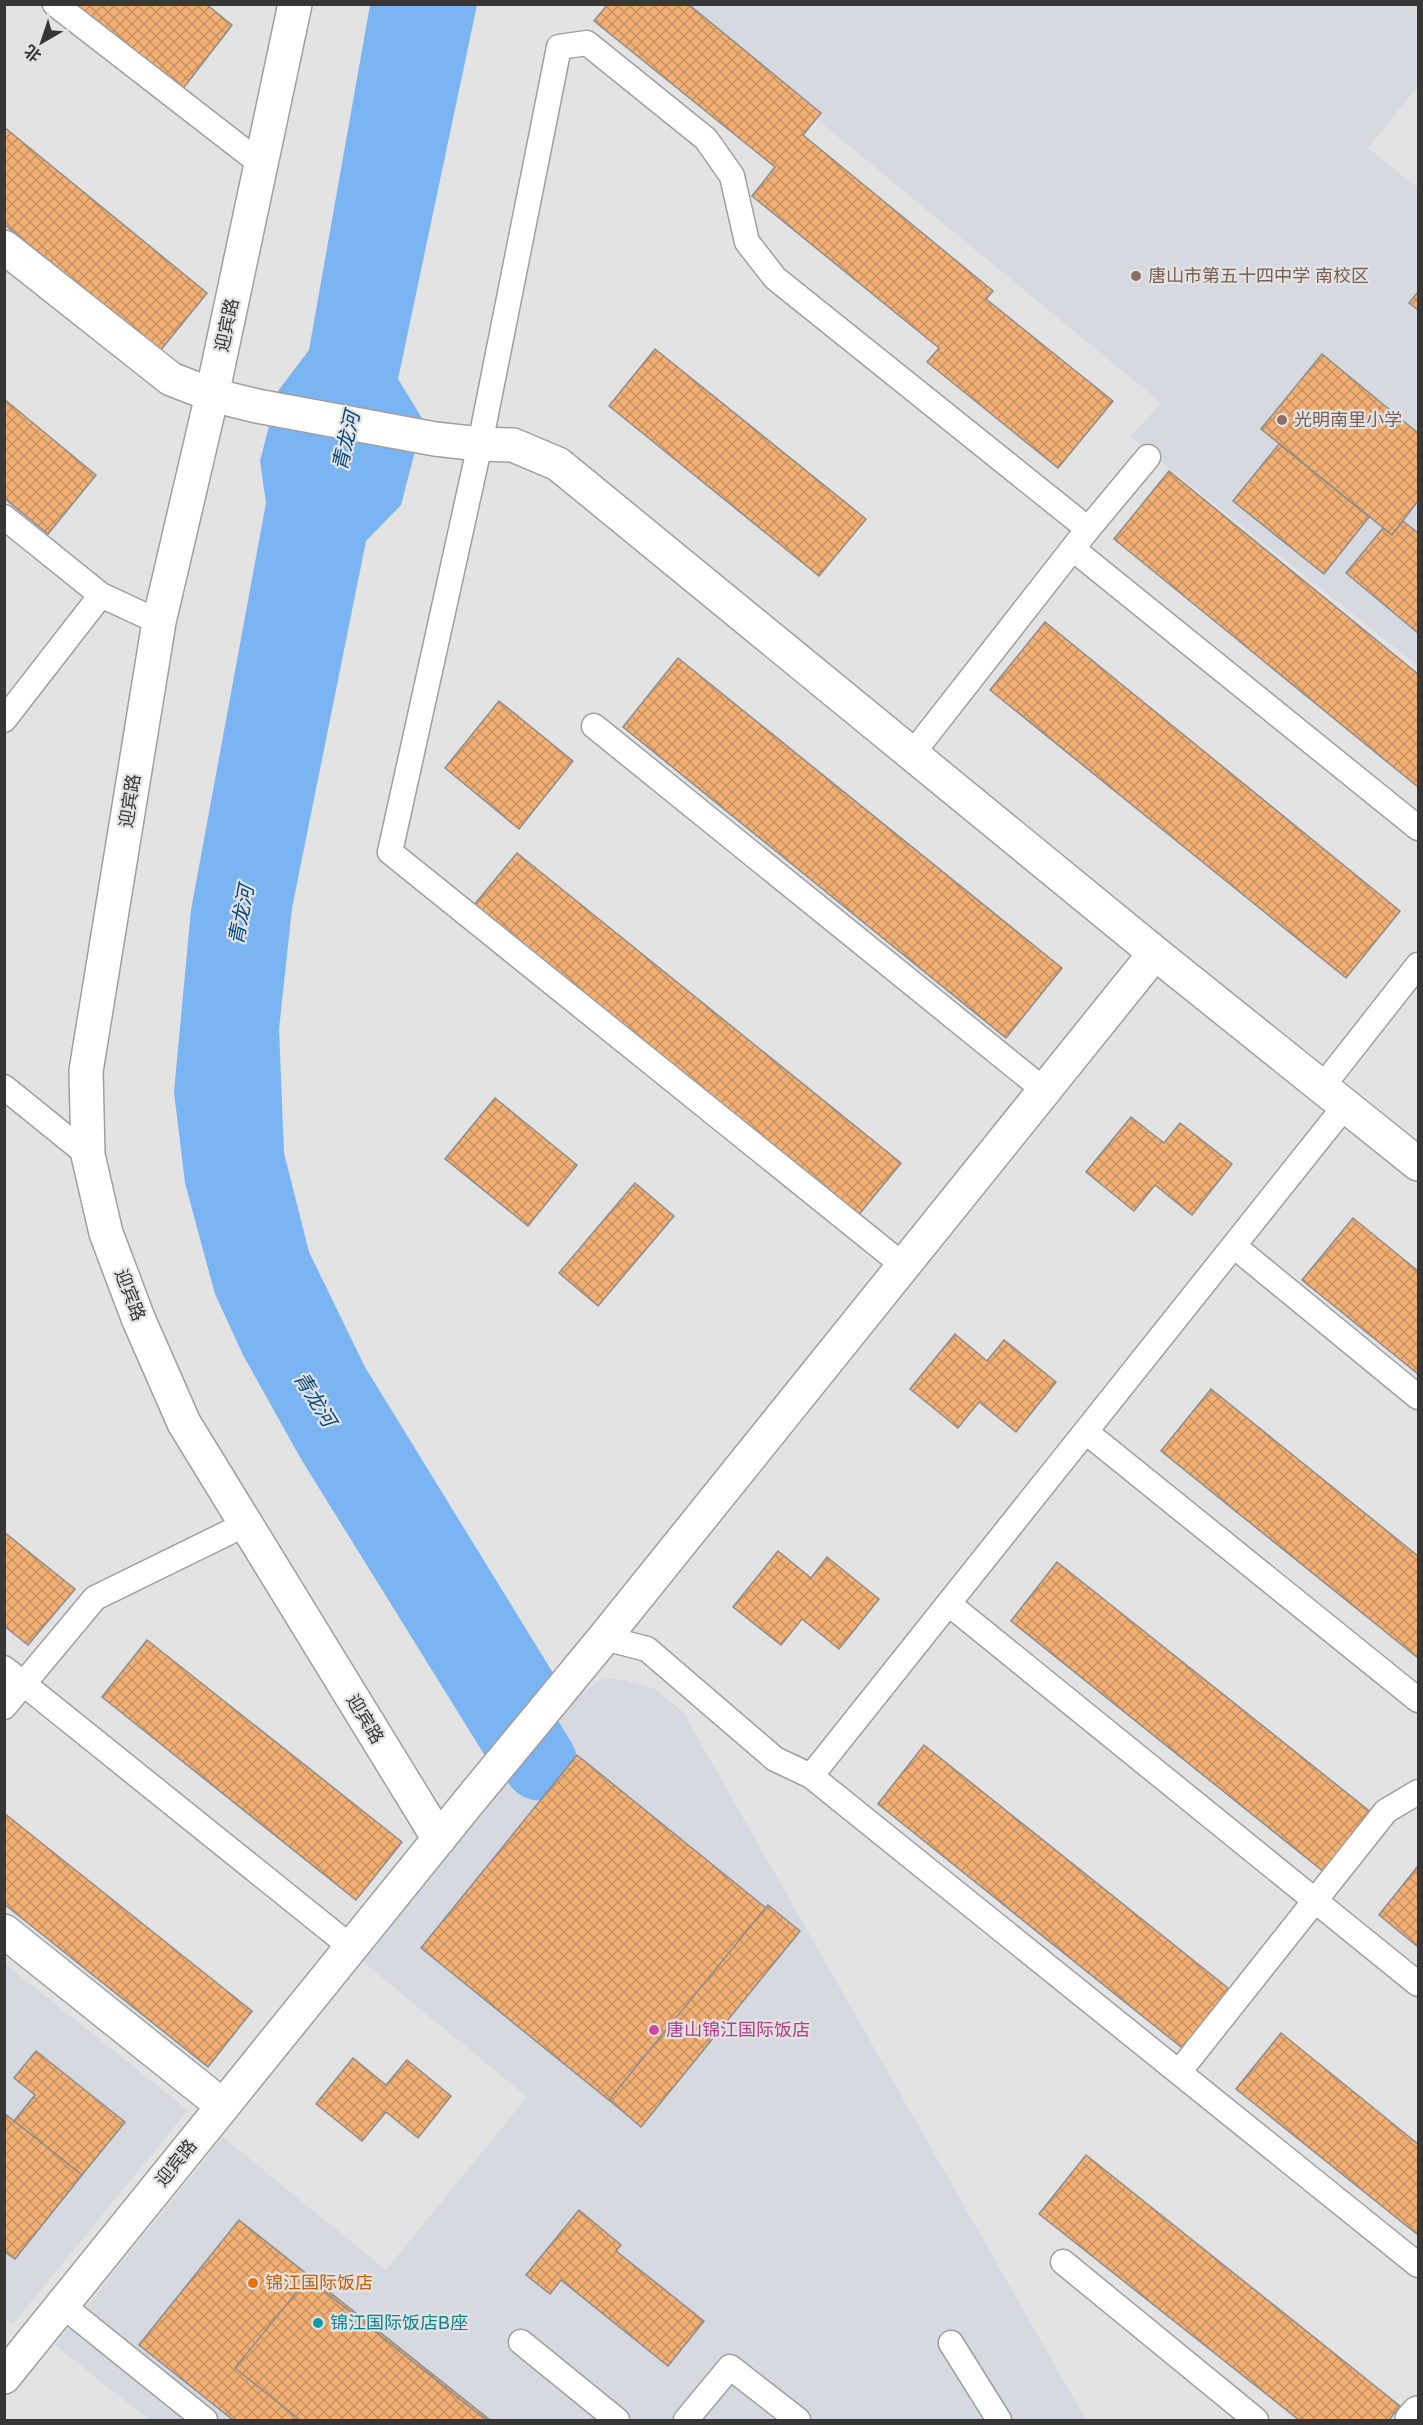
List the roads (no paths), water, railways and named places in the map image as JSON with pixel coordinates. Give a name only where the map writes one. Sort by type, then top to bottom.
[{"type":"street","name":"迎宾路","points":[[4,2377],[439,1839],[184,1423],[143,1328],[106,1233],[88,1155],[86,1071],[159,622],[212,395],[295,4]]},
{"type":"street","points":[[4,247],[171,379],[212,395],[257,406],[435,439],[513,445],[558,464],[1155,953],[1419,1164]]},
{"type":"street","points":[[439,1839],[596,1649],[1155,953]]},
{"type":"street","points":[[4,1931],[222,2106]]},
{"type":"street","points":[[1412,2421],[1419,2413]]},
{"type":"lane","points":[[55,4],[260,163]]},
{"type":"lane","points":[[904,1266],[390,852],[480,444],[559,47],[587,43],[706,139],[732,176],[747,242],[775,278],[1088,529]]},
{"type":"lane","points":[[912,754],[1088,529],[1148,457]]},
{"type":"lane","points":[[4,517],[101,595],[159,622]]},
{"type":"lane","points":[[1073,549],[1419,828]]},
{"type":"lane","points":[[4,720],[101,595]]},
{"type":"lane","points":[[594,726],[1044,1090]]},
{"type":"lane","points":[[811,1776],[1234,1246],[1419,965]]},
{"type":"lane","points":[[4,1087],[88,1155]]},
{"type":"lane","points":[[1234,1246],[1419,1397]]},
{"type":"lane","points":[[1086,1432],[1419,1700]]},
{"type":"lane","points":[[4,1707],[95,1598],[246,1524]]},
{"type":"lane","points":[[949,1604],[1419,1984]]},
{"type":"lane","points":[[596,1649],[647,1649],[775,1759],[811,1776],[1419,2265]]},
{"type":"lane","points":[[4,1668],[351,1947]]},
{"type":"lane","points":[[1179,2072],[1386,1811],[1419,1792]]},
{"type":"lane","points":[[1063,2262],[1256,2421]]},
{"type":"lane","points":[[62,2305],[205,2421]]},
{"type":"lane","points":[[520,2342],[617,2421]]},
{"type":"lane","points":[[951,2343],[999,2421]]},
{"type":"lane","points":[[686,2421],[730,2367],[798,2421]]},
{"type":"water","points":[[370,5],[477,5],[398,379],[423,420],[401,505],[366,541],[292,908],[279,1029],[284,1153],[309,1252],[365,1367],[553,1673],[487,1759],[301,1459],[243,1355],[215,1294],[185,1183],[174,1092],[191,910],[266,503],[260,461],[278,391],[309,350]]},
{"type":"waterway","name":"青龙河","points":[[479,1663],[540,1763]]},
{"type":"place","name":"唐山市第五十四中学 南校区","points":[[1136,276]]},
{"type":"place","name":"光明南里小学","points":[[1282,420]]},
{"type":"place","name":"唐山锦江国际饭店","points":[[654,2030]]},
{"type":"place","name":"锦江国际饭店","points":[[253,2283]]},
{"type":"place","name":"锦江国际饭店B座","points":[[318,2323]]}]
